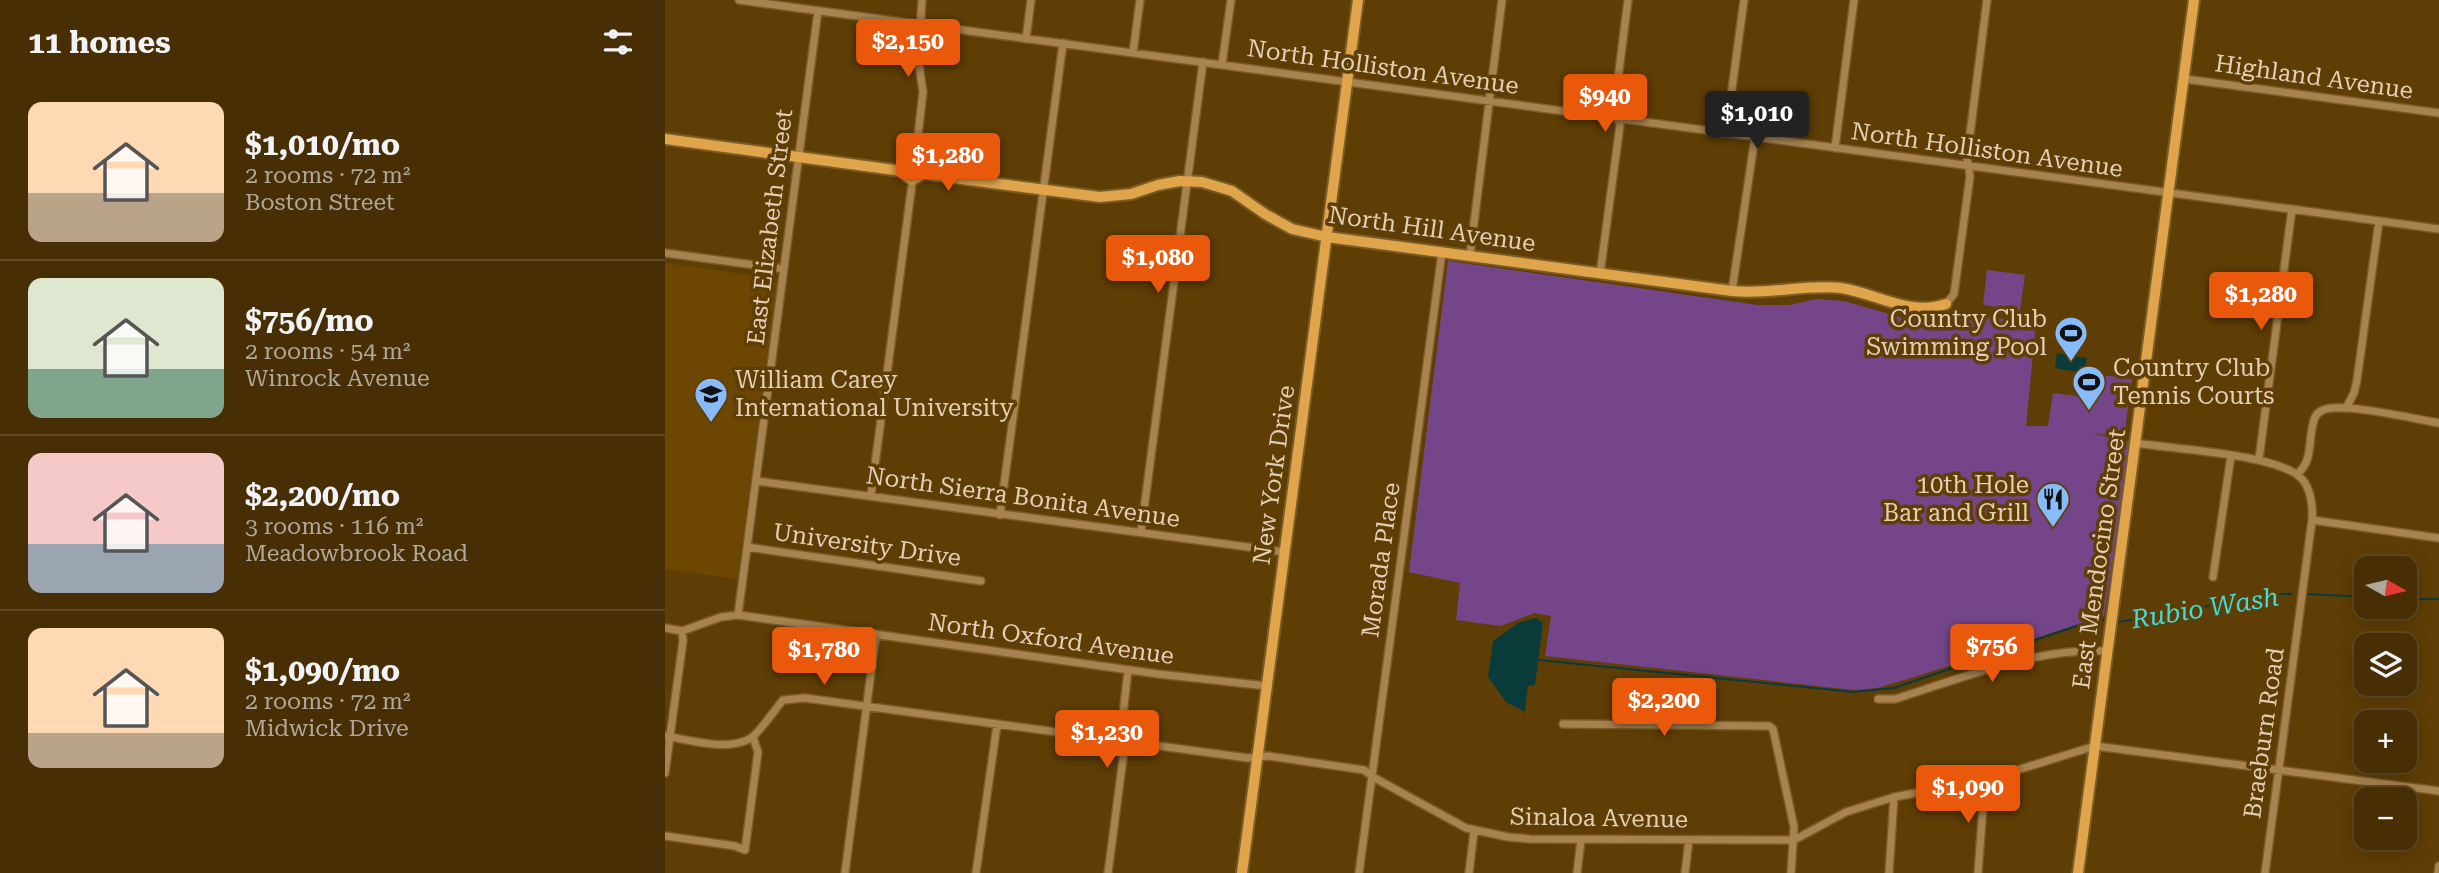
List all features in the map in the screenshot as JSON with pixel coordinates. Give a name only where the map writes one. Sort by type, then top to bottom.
[{"type":"street","name":"North Holliston Avenue","points":[[739,0],[779,3],[919,25],[2439,229]]},
{"type":"street","points":[[871,495],[923,92],[918,58],[922,0]]},
{"type":"street","points":[[1027,39],[1031,0]]},
{"type":"street","points":[[1133,53],[1140,0]]},
{"type":"street","points":[[1222,64],[1231,0]]},
{"type":"street","name":"New York Drive","points":[[1242,873],[1358,0]]},
{"type":"street","points":[[1469,255],[1502,0]]},
{"type":"street","points":[[1601,274],[1620,125],[1614,110],[1628,0]]},
{"type":"street","points":[[1726,133],[1744,0]]},
{"type":"street","points":[[1835,148],[1854,0]]},
{"type":"street","points":[[1946,304],[1954,294],[1970,176],[1967,158],[1987,0]]},
{"type":"street","name":"East Mendocino Street","points":[[2078,873],[2194,0]]},
{"type":"street","name":"East Elizabeth Street","points":[[738,615],[818,11]]},
{"type":"street","points":[[1000,514],[1063,44]]},
{"type":"street","points":[[1142,532],[1203,62]]},
{"type":"street","name":"Highland Avenue","points":[[2185,79],[2439,113]]},
{"type":"street","points":[[1733,291],[1755,137]]},
{"type":"street","name":"North Hill Avenue","points":[[665,139],[1100,197],[1117,197],[1159,185],[1187,181],[1217,185],[1246,199],[1281,224],[1327,237],[1733,291],[1766,293],[1828,287],[1857,291],[1912,307],[1928,308],[1946,304]]},
{"type":"street","points":[[2259,459],[2292,209]]},
{"type":"street","points":[[2346,408],[2357,380],[2379,221]]},
{"type":"street","name":"Morada Place","points":[[1359,873],[1442,252]]},
{"type":"street","points":[[665,253],[784,269]]},
{"type":"street","points":[[2136,443],[2259,459],[2285,466],[2297,474],[2308,460],[2312,427],[2318,413],[2325,409],[2346,408],[2439,423]]},
{"type":"street","points":[[2213,577],[2231,456]]},
{"type":"street","name":"Braeburn Road","points":[[2265,873],[2312,520],[2308,488],[2297,474]]},
{"type":"street","name":"North Sierra Bonita Avenue","points":[[756,481],[1285,552]]},
{"type":"street","points":[[2312,520],[2439,538]]},
{"type":"street","name":"University Drive","points":[[747,547],[981,581]]},
{"type":"street","name":"North Oxford Avenue","points":[[665,628],[683,631],[721,617],[738,615],[1128,670],[1267,686]]},
{"type":"street","points":[[665,774],[683,631]]},
{"type":"street","points":[[845,873],[876,634]]},
{"type":"street","points":[[1878,699],[1895,699],[2023,660],[2079,649],[2108,651]]},
{"type":"street","points":[[1108,873],[1124,751],[1121,733],[1128,670]]},
{"type":"street","name":"Sinaloa Avenue","points":[[753,737],[783,700],[805,698],[1122,742],[1258,758],[1268,756],[1364,770],[1475,831],[1530,839],[1581,840],[1794,840],[1846,811],[1894,797],[1985,780],[2095,746]]},
{"type":"street","points":[[1563,724],[1769,726],[1773,729],[1791,815],[1794,840],[1791,873]]},
{"type":"street","points":[[976,873],[997,725]]},
{"type":"street","points":[[665,836],[735,846],[745,850],[758,752],[753,737],[736,744],[723,744],[668,736]]},
{"type":"street","points":[[2095,746],[2439,791]]},
{"type":"street","points":[[1978,873],[1985,780]]},
{"type":"street","points":[[1889,873],[1894,797]]},
{"type":"street","points":[[1469,873],[1475,831]]},
{"type":"street","points":[[1577,873],[1581,840]]},
{"type":"street","points":[[1685,873],[1689,840]]},
{"type":"street","points":[[2438,873],[2439,866]]},
{"type":"shaded area","points":[[1448,261],[1758,305],[1789,305],[1817,299],[1844,301],[1903,318],[1930,320],[1946,318],[1958,312],[2036,324],[2026,426],[2048,426],[2053,393],[2092,398],[2095,374],[2132,379],[2124,437],[2091,433],[2130,442],[2104,616],[1908,679],[1877,688],[1854,690],[1545,656],[1551,616],[1534,613],[1501,626],[1456,620],[1460,583],[1409,572]]},
{"type":"shaded area","name":"William Carey International University","points":[[665,263],[777,279],[737,579],[665,569]]},
{"type":"shaded area","points":[[1987,270],[2025,275],[2020,310],[1983,305]]},
{"type":"water","name":"Country Club Swimming Pool","points":[[2057,353],[2087,358],[2084,373],[2055,368]]},
{"type":"water","points":[[1536,618],[1543,623],[1535,685],[1528,686],[1525,712],[1506,702],[1488,677],[1493,641],[1518,623]]},
{"type":"waterway","name":"Rubio Wash","points":[[2118,622],[2173,614],[2258,594],[2292,594]]},
{"type":"waterway","name":"Rubio Wash","points":[[2307,594],[2354,596]]},
{"type":"waterway","name":"Rubio Wash","points":[[2417,599],[2439,599]]},
{"type":"waterway","name":"Rubio Wash","points":[[1539,660],[1853,692],[1894,688],[2094,620],[2104,620]]},
{"type":"place","name":"Country Club Swimming Pool","points":[[2071,363]]},
{"type":"place","name":"Country Club Tennis Courts","points":[[2089,412]]},
{"type":"place","name":"William Carey International University","points":[[711,424]]},
{"type":"place","name":"10th Hole Bar and Grill","points":[[2053,529]]}]
